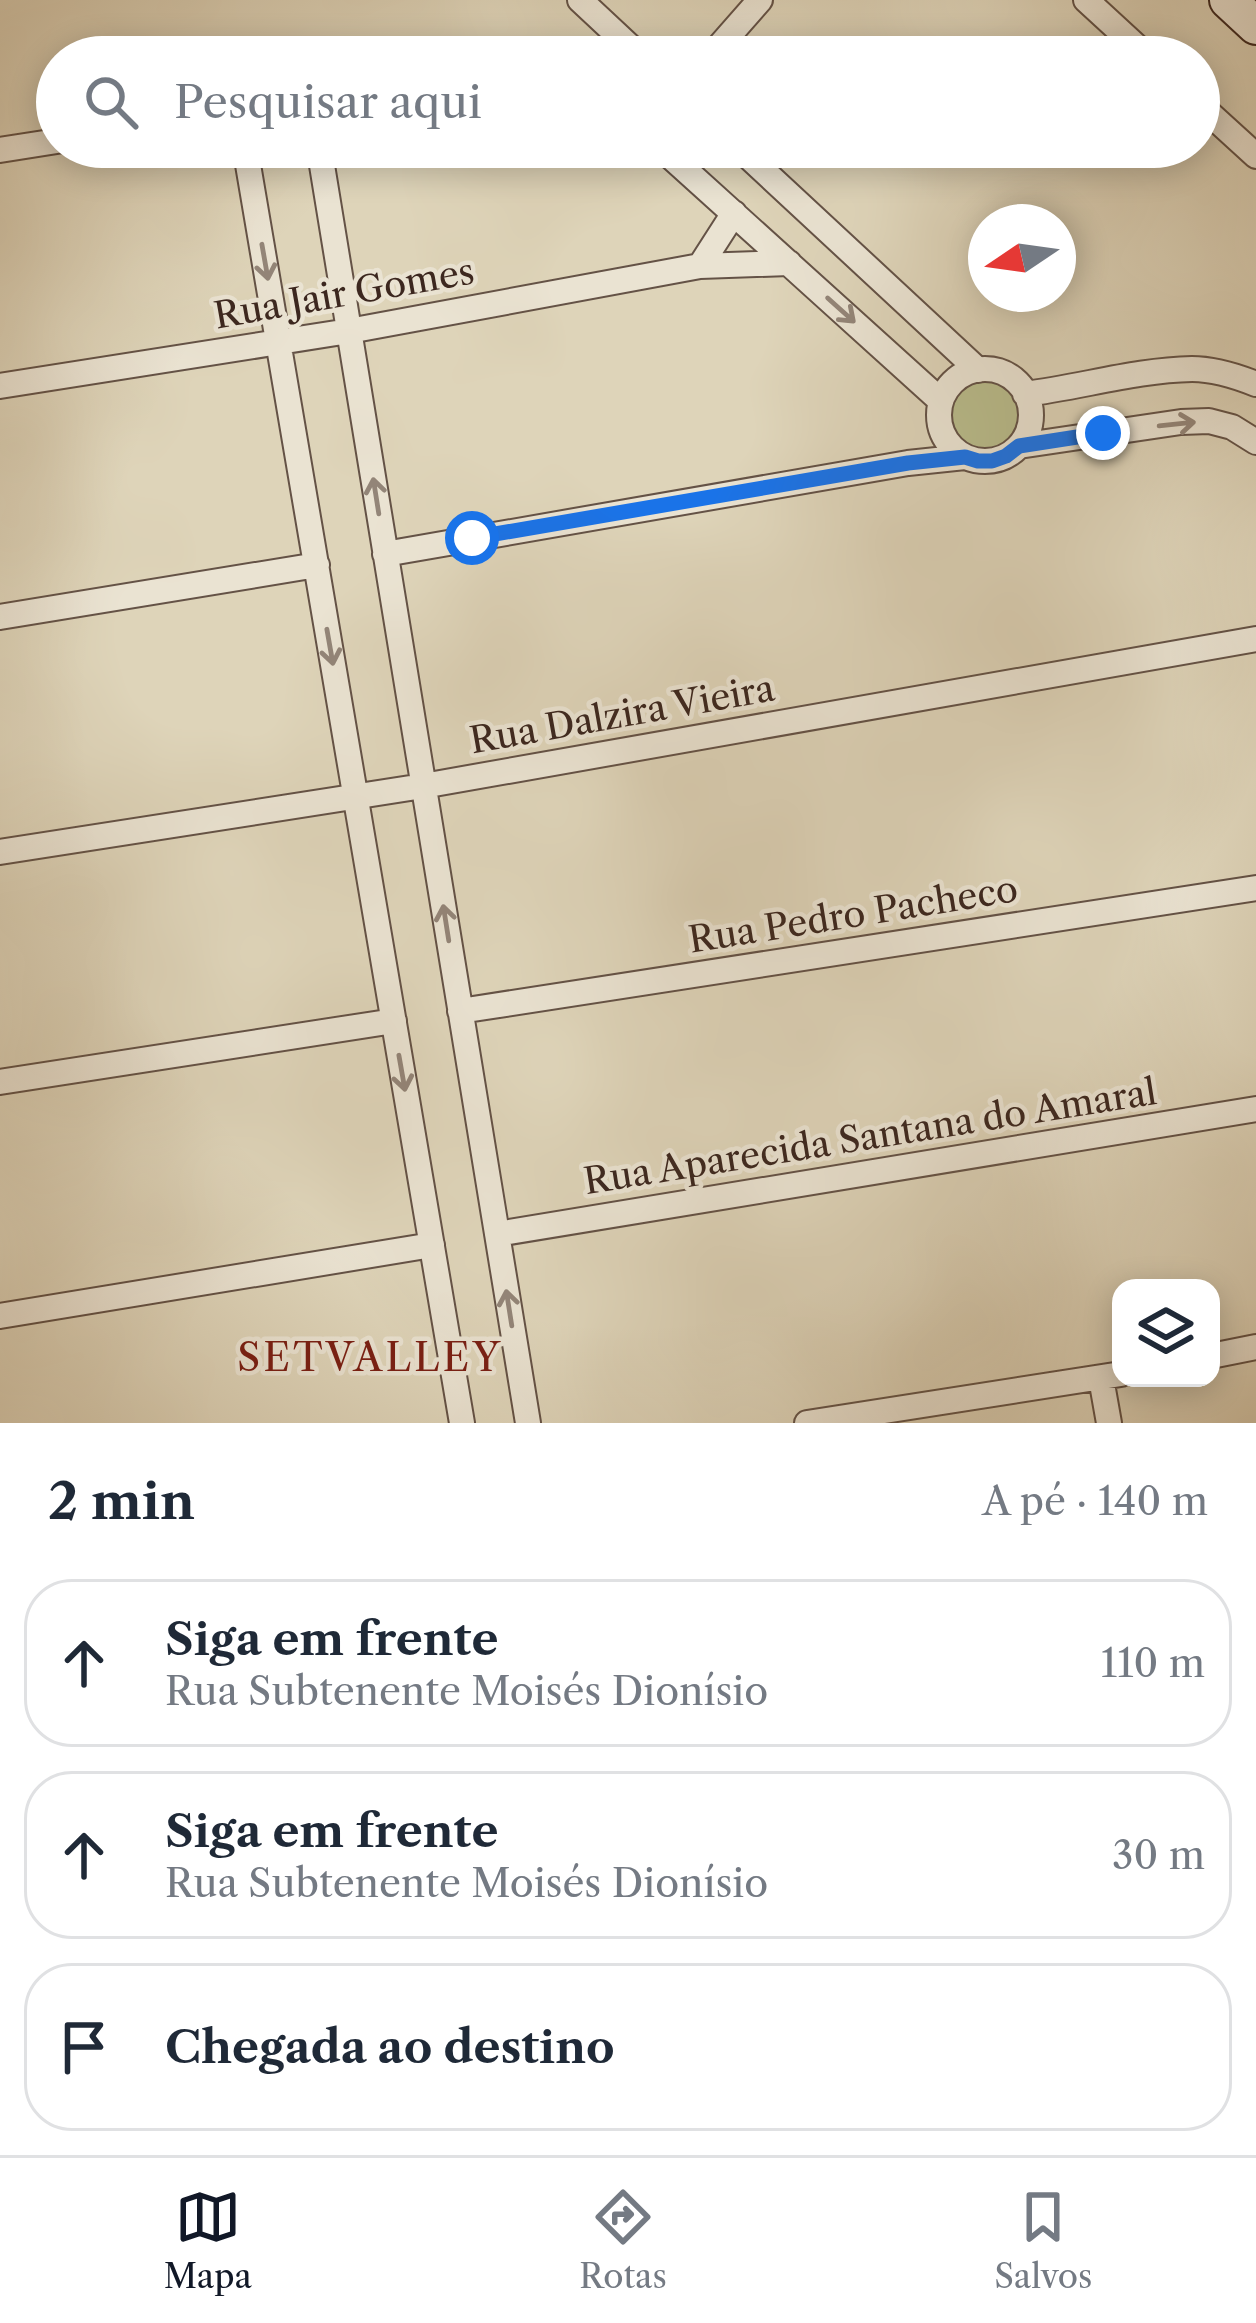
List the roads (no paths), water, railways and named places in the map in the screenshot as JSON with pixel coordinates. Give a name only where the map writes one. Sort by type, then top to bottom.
[{"type":"main road","points":[[1228,0],[1256,26]]},
{"type":"street","points":[[580,0],[619,36]]},
{"type":"street","points":[[728,36],[760,0]]},
{"type":"street","points":[[1086,0],[1125,36]]},
{"type":"street","points":[[1220,123],[1256,156]]},
{"type":"street","points":[[0,149],[36,144]]},
{"type":"street","points":[[249,168],[461,1423]]},
{"type":"street","points":[[322,168],[528,1423]]},
{"type":"street","points":[[683,168],[941,401]]},
{"type":"street","points":[[761,168],[978,370]]},
{"type":"street","points":[[700,266],[734,214]]},
{"type":"street","name":"Rua Jair Gomes","points":[[0,386],[349,331],[700,266],[789,262]]},
{"type":"street","points":[[989,369],[1010,377],[1025,394],[1030,423],[1019,446],[1006,456],[978,461],[953,449],[945,438],[940,427],[941,401],[959,377],[989,369]]},
{"type":"street","points":[[1025,394],[1196,369],[1256,384]]},
{"type":"street","points":[[1019,446],[1210,421],[1256,442]]},
{"type":"street","points":[[908,463],[945,438]]},
{"type":"street","points":[[386,554],[965,457]]},
{"type":"street","points":[[0,617],[316,565]]},
{"type":"street","name":"Rua Dalzira Vieira","points":[[0,852],[423,786],[1256,639]]},
{"type":"street","name":"Rua Pedro Pacheco","points":[[460,1011],[1256,888]]},
{"type":"street","points":[[0,1082],[394,1021]]},
{"type":"street","name":"Rua Aparecida Santana do Amaral","points":[[496,1234],[1256,1109]]},
{"type":"street","points":[[0,1316],[432,1245]]},
{"type":"street","points":[[1220,1354],[1256,1347]]},
{"type":"street","points":[[807,1423],[1111,1376],[1109,1423]]},
{"type":"district","name":"SETVALLEY","points":[[370,1357]]}]
